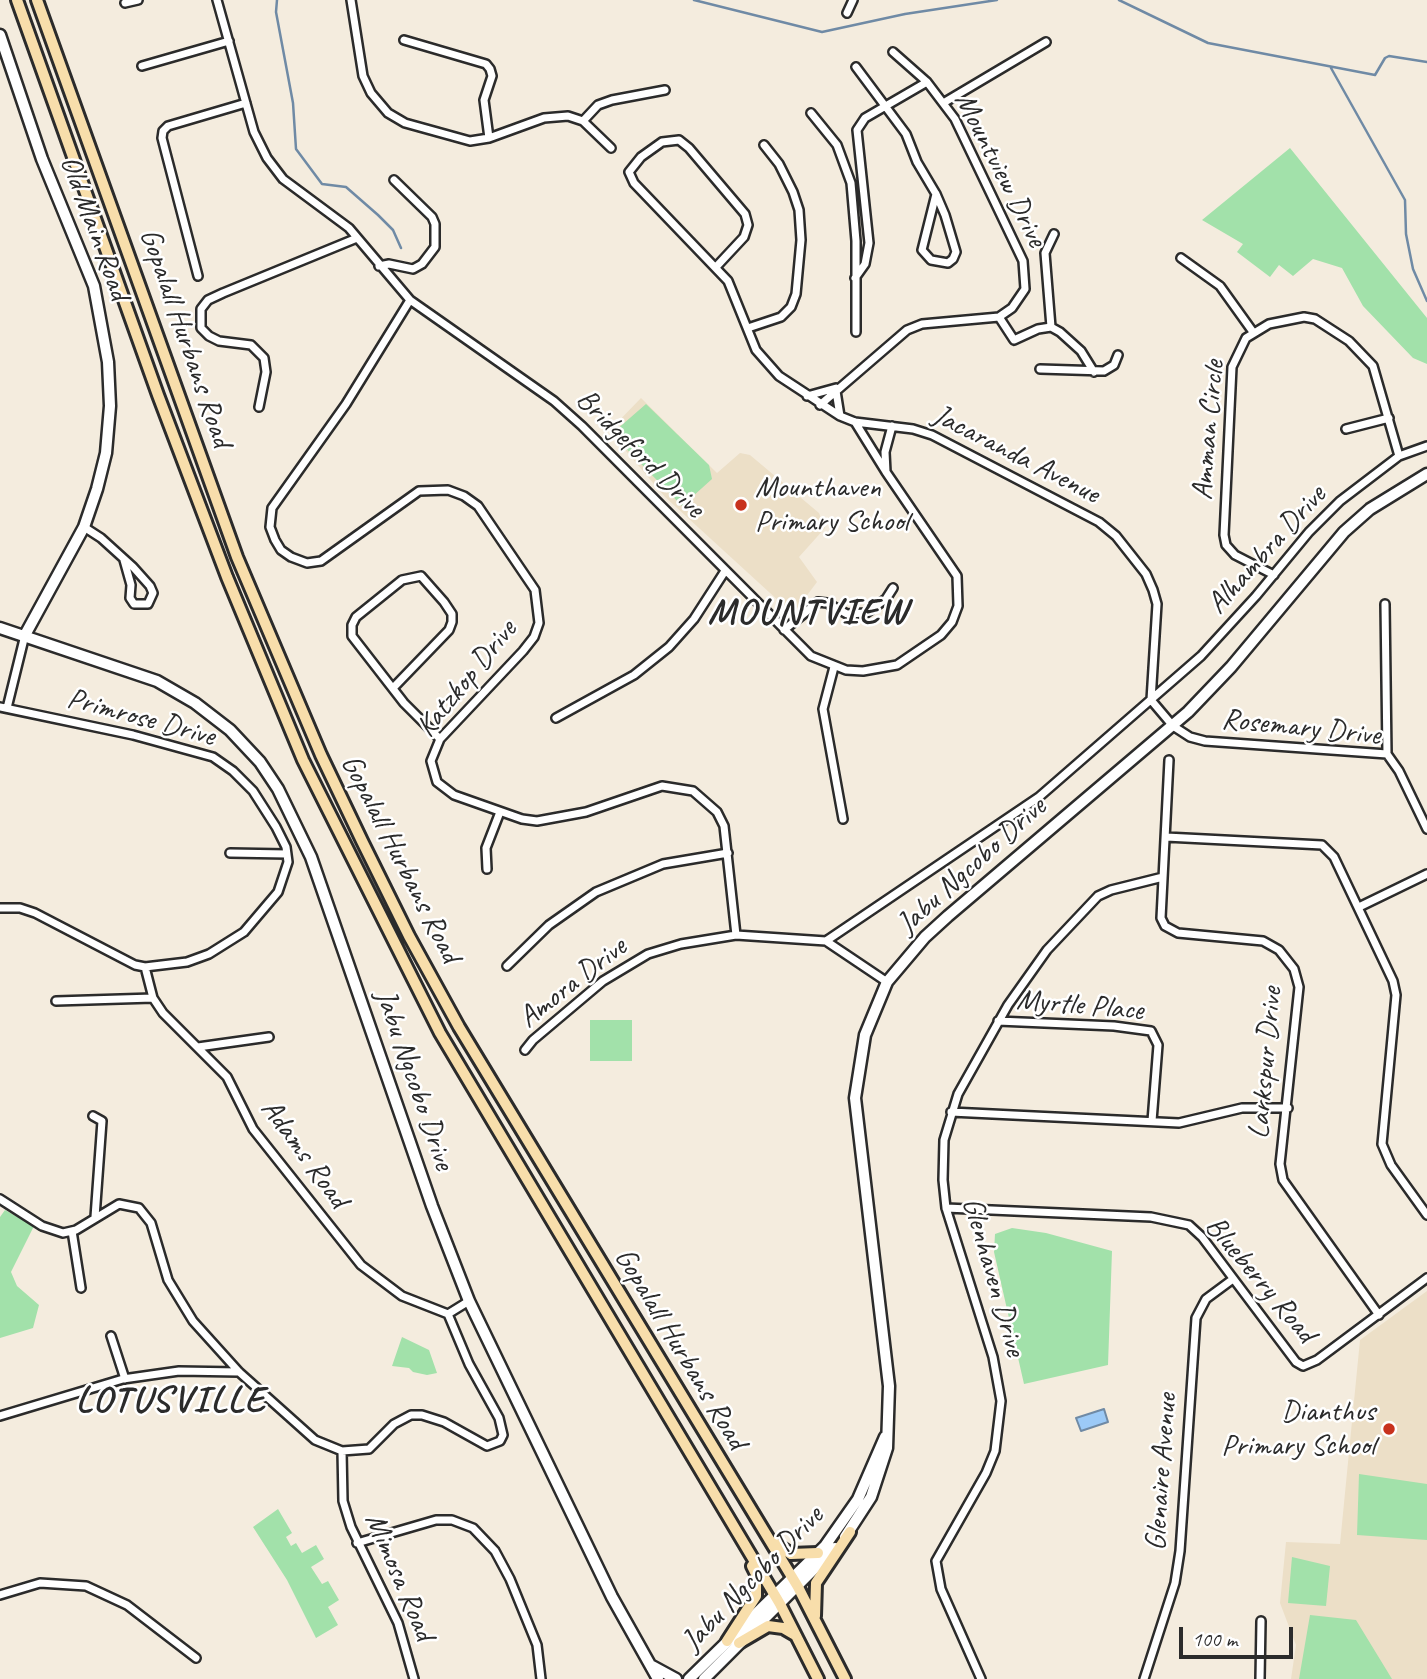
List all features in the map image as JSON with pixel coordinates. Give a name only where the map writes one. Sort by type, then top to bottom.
[{"type":"main road","name":"Gopalall Hurbans Road","points":[[18,0],[163,408],[227,577],[303,760],[440,1033],[777,1600],[818,1679]]},
{"type":"main road","name":"Gopalall Hurbans Road","points":[[37,0],[237,557],[321,755],[409,936],[459,1027],[768,1539],[845,1679]]},
{"type":"main road","name":"Old Main Road","points":[[0,35],[42,159],[94,286],[104,327],[110,406],[106,453],[84,527],[25,635]]},
{"type":"main road","name":"Jabu Ngcobo Drive","points":[[690,1679],[702,1674],[739,1643],[794,1583],[850,1532],[879,1478],[887,1448],[885,1436],[890,1386],[855,1098],[864,1035],[887,982],[925,937],[948,916],[1173,726],[1231,667],[1344,532],[1370,509],[1427,474]]},
{"type":"main road","name":"Jabu Ngcobo Drive","points":[[0,628],[157,681],[195,703],[230,730],[260,762],[278,789],[311,857],[432,1206],[469,1301],[572,1517],[646,1662],[658,1679]]},
{"type":"main road","name":"Jabu Ngcobo Drive","points":[[794,1583],[845,1521],[858,1499],[885,1436]]},
{"type":"main road","points":[[727,1641],[756,1596],[756,1574],[733,1527]]},
{"type":"main road","points":[[815,1621],[816,1583],[850,1532]]},
{"type":"main road","points":[[768,1539],[791,1555],[818,1553]]},
{"type":"main road","name":"Jabu Ngcobo Drive","points":[[702,1674],[727,1641],[777,1600]]},
{"type":"main road","points":[[739,1643],[770,1626],[783,1628],[797,1637]]},
{"type":"main road","points":[[646,1662],[666,1676],[676,1679]]},
{"type":"main road","points":[[682,1679],[702,1674]]},
{"type":"street","points":[[125,3],[138,0]]},
{"type":"street","name":"Bridgeford Drive","points":[[217,0],[262,150],[283,178],[335,216],[411,300],[554,401],[811,656],[834,667],[863,671],[897,665],[941,635],[952,622],[958,606],[957,576],[855,422]]},
{"type":"street","points":[[351,0],[363,76],[380,106],[405,123],[470,141],[489,138],[555,116],[583,121],[611,148]]},
{"type":"street","points":[[847,13],[853,0]]},
{"type":"street","points":[[404,40],[486,64],[492,76],[484,100],[489,138]]},
{"type":"street","points":[[142,66],[229,41]]},
{"type":"street","points":[[944,102],[1046,43]]},
{"type":"street","name":"Mountview Drive","points":[[892,52],[927,82],[944,102],[1023,261],[1027,276],[1022,297],[999,317]]},
{"type":"street","points":[[856,67],[906,134],[917,162],[936,194],[956,252],[953,259],[947,263],[930,260],[922,250],[936,194]]},
{"type":"street","points":[[855,278],[865,264],[869,243],[857,130],[865,118],[927,82]]},
{"type":"street","points":[[583,121],[598,105],[665,90]]},
{"type":"street","points":[[198,276],[162,138],[163,131],[168,126],[246,103]]},
{"type":"street","points":[[811,113],[837,145],[851,183],[855,216],[856,332]]},
{"type":"street","name":"Jacaranda Avenue","points":[[716,267],[744,237],[748,225],[745,214],[689,148],[679,140],[662,142],[641,157],[629,172],[634,183],[716,267],[732,289],[763,361],[806,396],[840,416],[855,422],[892,426],[932,435],[1088,516],[1116,536],[1146,575],[1157,604],[1151,700]]},
{"type":"street","points":[[748,328],[781,317],[791,307],[796,294],[801,240],[793,192],[779,163],[764,145]]},
{"type":"street","points":[[379,266],[389,264],[413,269],[422,264],[435,247],[435,224],[432,217],[394,180]]},
{"type":"street","points":[[1051,327],[1045,253],[1055,234]]},
{"type":"street","points":[[259,408],[266,372],[264,358],[251,345],[219,341],[209,336],[201,328],[201,309],[208,300],[223,293],[357,238]]},
{"type":"street","points":[[1181,258],[1220,286],[1253,332]]},
{"type":"street","name":"Katzkop Drive","points":[[411,300],[346,404],[277,501],[270,527],[281,550],[307,563],[321,561],[419,491],[449,490],[478,506],[535,590],[539,623],[534,637],[523,651],[440,739],[431,761],[437,782],[454,795],[522,819],[561,819],[662,786],[684,788],[705,798],[724,826],[736,935]]},
{"type":"street","points":[[820,405],[907,330],[922,324],[999,317],[1014,340],[1038,328],[1051,327],[1070,340],[1094,372]]},
{"type":"street","name":"Amman Circle","points":[[1274,575],[1235,555],[1226,545],[1224,535],[1232,367],[1239,349],[1253,332],[1269,324],[1304,317],[1315,319],[1349,341],[1373,366],[1399,456]]},
{"type":"street","points":[[1041,369],[1094,372],[1110,369],[1118,355]]},
{"type":"street","points":[[806,396],[838,389]]},
{"type":"street","points":[[838,389],[840,416]]},
{"type":"street","points":[[1346,429],[1390,418]]},
{"type":"street","points":[[886,472],[885,452],[892,426]]},
{"type":"street","name":"Alhambra Drive","points":[[826,941],[1010,820],[1200,656],[1274,575],[1309,532],[1340,501],[1399,456],[1427,446]]},
{"type":"street","points":[[84,527],[124,559],[150,586],[153,593],[148,604],[134,604],[130,598],[129,576],[124,559]]},
{"type":"street","points":[[556,718],[634,675],[669,647],[694,619],[725,571]]},
{"type":"street","points":[[394,687],[449,630],[452,622],[452,614],[444,602],[421,576],[402,580],[356,617],[352,625],[357,646],[394,687],[404,703],[440,739]]},
{"type":"street","points":[[784,630],[818,602],[827,603],[847,614],[866,613],[886,598],[892,588]]},
{"type":"street","points":[[1385,604],[1387,754]]},
{"type":"street","name":"Primrose Drive","points":[[25,635],[4,707],[133,735],[213,757],[253,791],[276,827],[286,854]]},
{"type":"street","points":[[834,667],[823,709],[843,819]]},
{"type":"street","points":[[1151,700],[1173,726]]},
{"type":"street","name":"Rosemary Drive","points":[[1173,726],[1190,737],[1205,741],[1387,754],[1399,771],[1427,829]]},
{"type":"street","name":"Larkspur Drive","points":[[1168,760],[1161,918],[1171,931],[1264,941],[1279,950],[1294,969],[1299,987],[1280,1164],[1283,1180],[1379,1315]]},
{"type":"street","points":[[486,869],[486,848],[500,812]]},
{"type":"street","points":[[1166,837],[1322,845],[1334,858],[1393,981],[1396,995],[1382,1143],[1391,1165],[1427,1215]]},
{"type":"street","points":[[0,908],[20,908],[35,913],[135,965],[145,967],[187,962],[209,954],[244,932],[278,892],[286,874],[286,854],[230,853]]},
{"type":"street","points":[[507,966],[549,925],[596,892],[663,864],[728,853]]},
{"type":"street","points":[[1359,907],[1427,874]]},
{"type":"street","name":"Glenhaven Drive","points":[[981,1679],[941,1589],[936,1562],[986,1473],[995,1451],[1002,1401],[993,1357],[946,1208],[943,1161],[951,1112],[998,1021],[1047,950],[1098,896],[1111,890],[1163,877]]},
{"type":"street","name":"Amora Drive","points":[[525,1050],[533,1040],[603,981],[648,954],[681,944],[736,935],[826,941]]},
{"type":"street","points":[[826,941],[887,982]]},
{"type":"street","name":"Adams Road","points":[[145,967],[153,998],[163,1013],[227,1077],[253,1129],[361,1265],[402,1296],[449,1314]]},
{"type":"street","points":[[56,1001],[153,998]]},
{"type":"street","name":"Myrtle Place","points":[[998,1021],[1114,1026],[1151,1031],[1158,1045],[1152,1121]]},
{"type":"street","points":[[198,1047],[269,1037]]},
{"type":"street","points":[[951,1112],[1194,1121],[1242,1108],[1288,1108]]},
{"type":"street","points":[[93,1116],[102,1121],[95,1217]]},
{"type":"street","points":[[0,1199],[51,1230],[72,1231],[119,1204],[133,1205],[144,1212],[151,1223],[163,1265],[180,1302],[199,1328],[239,1372],[315,1440],[342,1451],[369,1449],[394,1424],[411,1415],[422,1415],[444,1422],[487,1446],[500,1441],[503,1436],[499,1418],[469,1364],[449,1314],[469,1301]]},
{"type":"street","name":"Blueberry Road","points":[[946,1208],[1171,1220],[1189,1225],[1202,1237],[1296,1362],[1303,1366],[1317,1360],[1427,1278]]},
{"type":"street","points":[[72,1231],[81,1288]]},
{"type":"street","name":"Glenaire Avenue","points":[[1144,1679],[1166,1616],[1180,1551],[1196,1318],[1206,1299],[1233,1279]]},
{"type":"street","points":[[111,1336],[125,1379]]},
{"type":"street","points":[[0,1416],[125,1379],[179,1371],[239,1372]]},
{"type":"street","name":"Mimosa Road","points":[[342,1451],[344,1500],[357,1543],[398,1623],[414,1679]]},
{"type":"street","points":[[357,1543],[436,1520],[452,1520],[473,1528],[495,1551],[510,1579],[537,1645],[541,1679]]},
{"type":"street","points":[[0,1595],[40,1583],[86,1586],[127,1605],[196,1658]]},
{"type":"street","points":[[1260,1679],[1261,1621]]},
{"type":"shaded area","name":"Mounthaven Primary School","points":[[641,398],[717,473],[740,453],[750,455],[819,513],[825,528],[799,557],[817,582],[793,614],[665,497],[609,431]]},
{"type":"shaded area","points":[[1427,1291],[1427,1679],[1291,1679],[1296,1645],[1280,1603],[1286,1542],[1340,1544],[1360,1340]]},
{"type":"green space","points":[[1290,148],[1427,318],[1427,364],[1413,358],[1363,306],[1342,268],[1313,259],[1293,276],[1279,265],[1270,277],[1237,252],[1243,244],[1202,220]]},
{"type":"green space","points":[[646,404],[709,465],[712,479],[682,506],[615,437],[615,431]]},
{"type":"green space","points":[[590,1020],[632,1020],[632,1061],[590,1061]]},
{"type":"green space","points":[[5,1210],[34,1226],[11,1272],[17,1286],[39,1305],[33,1328],[0,1338],[0,1217]]},
{"type":"green space","points":[[1012,1228],[1046,1233],[1112,1251],[1108,1365],[1024,1384],[994,1252],[995,1234]]},
{"type":"green space","points":[[402,1337],[429,1350],[437,1373],[427,1375],[413,1372],[409,1368],[392,1366]]},
{"type":"green space","points":[[1359,1474],[1427,1484],[1427,1540],[1357,1535]]},
{"type":"green space","points":[[278,1509],[292,1533],[286,1537],[291,1546],[296,1543],[302,1553],[316,1545],[324,1559],[311,1567],[322,1584],[328,1581],[339,1600],[328,1607],[338,1625],[316,1638],[287,1580],[253,1527]]},
{"type":"green space","points":[[1292,1557],[1330,1566],[1326,1606],[1288,1603]]},
{"type":"green space","points":[[1310,1615],[1356,1620],[1392,1679],[1299,1679]]},
{"type":"water","points":[[1104,1409],[1108,1422],[1081,1431],[1076,1418]]},
{"type":"waterway","points":[[277,0],[276,12],[293,103],[296,149],[322,184],[346,187],[378,215],[393,230],[401,248]]},
{"type":"waterway","points":[[694,0],[822,32],[905,14],[997,0]]},
{"type":"waterway","points":[[1119,0],[1208,43],[1375,75],[1389,56],[1427,62]]},
{"type":"waterway","points":[[1331,68],[1405,200],[1406,234],[1413,269],[1427,301]]},
{"type":"place","name":"Mounthaven Primary School","points":[[741,505]]},
{"type":"place","name":"Dianthus Primary School","points":[[1389,1429]]},
{"type":"district","name":"MOUNTVIEW","points":[[808,613]]},
{"type":"district","name":"LOTUSVILLE","points":[[171,1401]]}]
